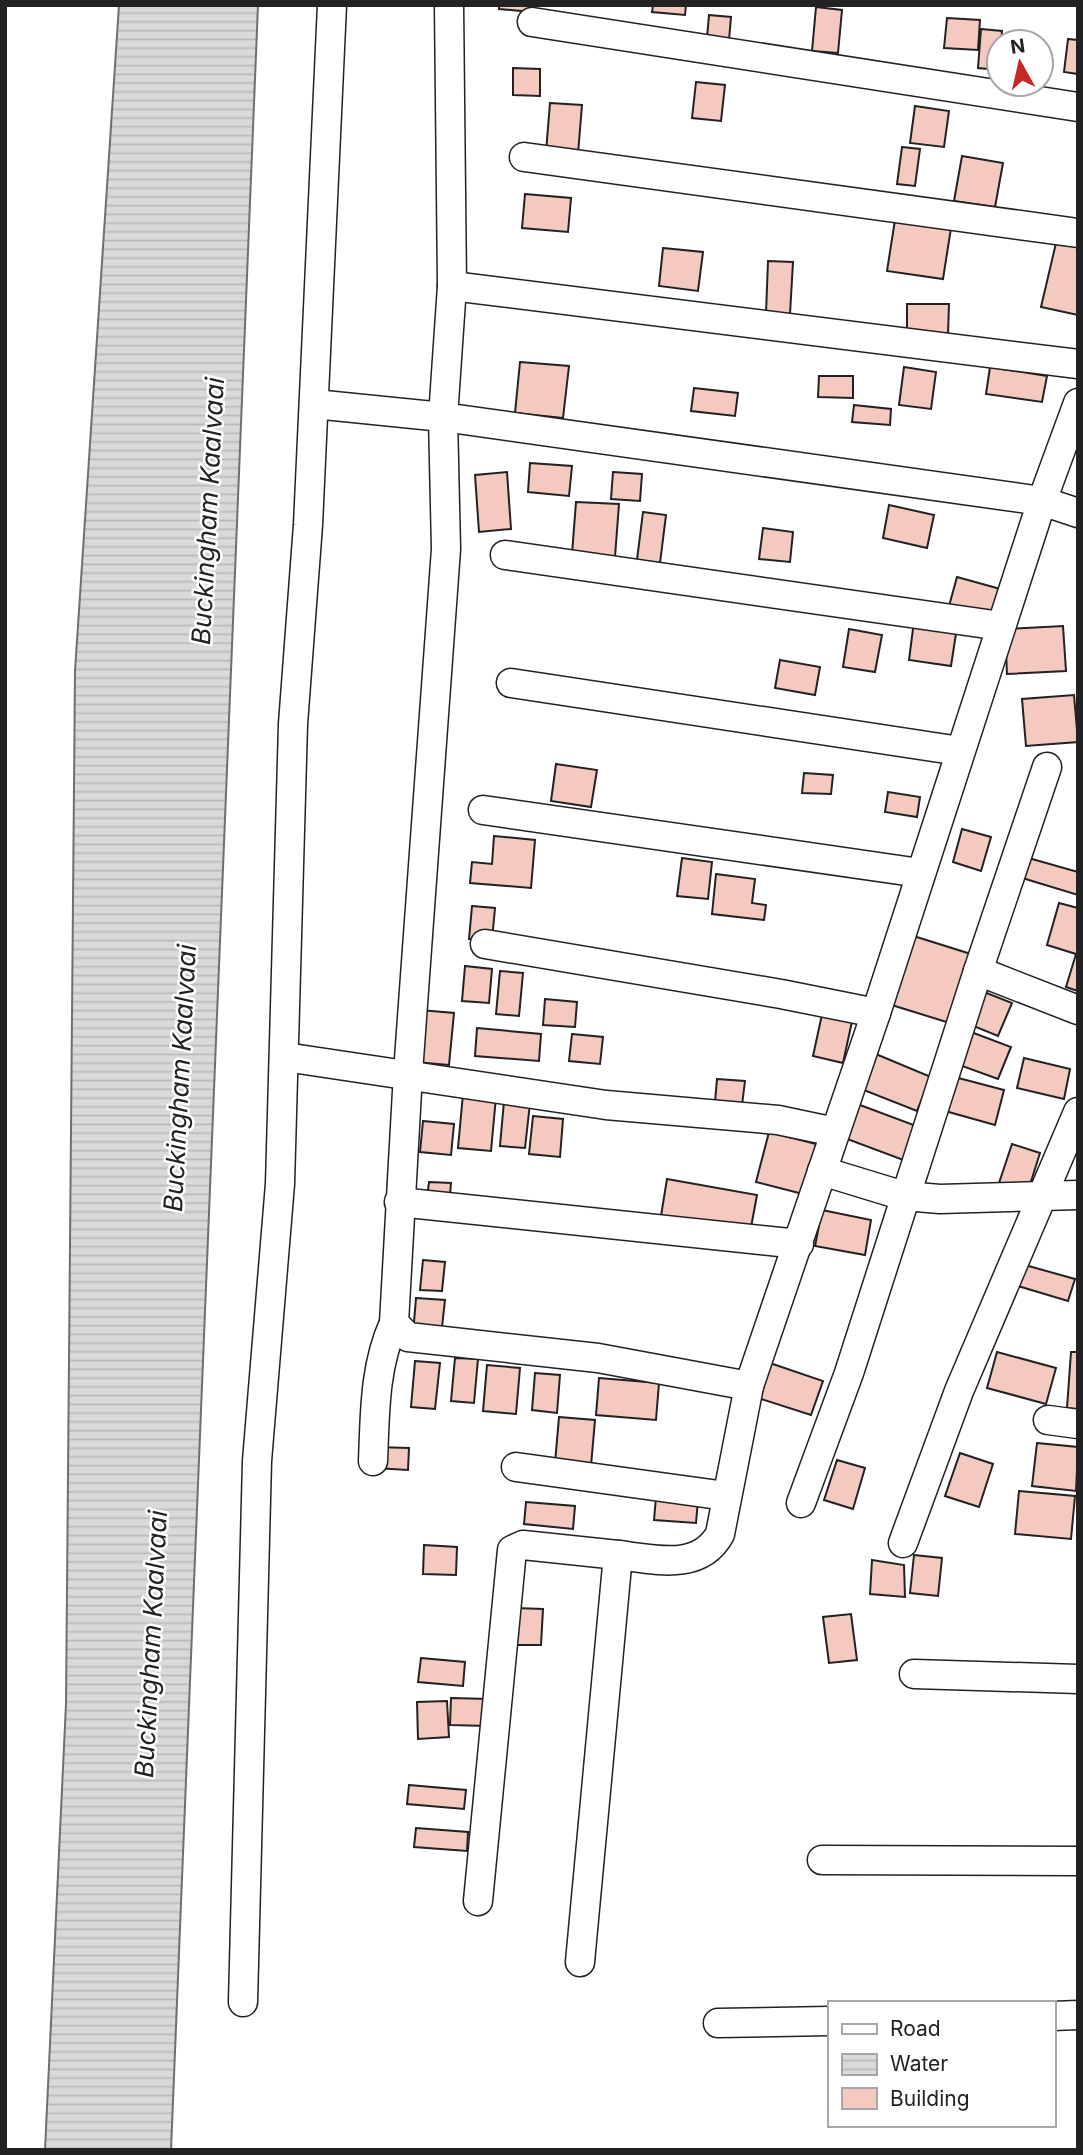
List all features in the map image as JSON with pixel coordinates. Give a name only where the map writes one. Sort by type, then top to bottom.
[{"type":"street","points":[[243,2002],[257,1461],[280,1184],[293,724],[314,404],[332,5]]},
{"type":"street","points":[[373,1461],[377,1378],[386,1341],[394,1323],[399,1202],[405,1157],[408,1073],[446,549],[443,417],[452,286],[449,5]]},
{"type":"street","points":[[532,22],[1078,107]]},
{"type":"street","points":[[524,157],[1078,233]]},
{"type":"street","points":[[452,286],[1078,364]]},
{"type":"street","points":[[478,1901],[512,1550],[523,1545],[674,1560],[702,1555],[720,1534],[749,1387],[876,1013],[1042,501],[1078,403]]},
{"type":"street","points":[[314,404],[443,417],[1042,501],[1078,513]]},
{"type":"street","points":[[505,555],[1001,626]]},
{"type":"street","points":[[511,683],[960,751]]},
{"type":"street","points":[[801,1503],[849,1373],[904,1196],[1047,767]]},
{"type":"street","points":[[483,810],[920,873]]},
{"type":"street","points":[[485,944],[781,994],[876,1013]]},
{"type":"street","points":[[978,971],[1078,1010]]},
{"type":"street","points":[[285,1057],[606,1104],[778,1120],[835,1132]]},
{"type":"street","points":[[903,1544],[951,1411],[1078,1112]]},
{"type":"street","points":[[822,1171],[904,1196],[1004,1199],[1078,1195]]},
{"type":"street","points":[[399,1202],[799,1244]]},
{"type":"street","points":[[394,1323],[408,1337],[598,1358],[749,1387]]},
{"type":"street","points":[[1048,1420],[1078,1423]]},
{"type":"street","points":[[516,1467],[726,1496]]},
{"type":"street","points":[[580,1962],[618,1555]]},
{"type":"street","points":[[914,1674],[1078,1679]]},
{"type":"street","points":[[822,1860],[1078,1861]]},
{"type":"street","points":[[1055,2016],[1078,2015]]},
{"type":"street","points":[[718,2023],[828,2021]]},
{"type":"water","name":"Buckingham Kaalvaai","points":[[119,5],[258,5],[171,2150],[45,2150],[66,1704],[75,671]]},
{"type":"building","points":[[499,5],[532,5],[531,12],[499,9]]},
{"type":"building","points":[[653,5],[686,5],[685,15],[652,12]]},
{"type":"building","points":[[816,7],[842,10],[838,53],[812,51]]},
{"type":"building","points":[[709,15],[731,17],[729,40],[707,38]]},
{"type":"building","points":[[947,18],[980,20],[978,50],[944,48]]},
{"type":"building","points":[[981,29],[985,29],[985,69],[978,68]]},
{"type":"building","points":[[1068,39],[1078,40],[1078,74],[1064,72]]},
{"type":"building","points":[[513,68],[540,69],[540,96],[513,95]]},
{"type":"building","points":[[696,82],[725,85],[721,121],[692,118]]},
{"type":"building","points":[[550,103],[582,105],[578,154],[546,152]]},
{"type":"building","points":[[915,106],[949,111],[944,147],[910,143]]},
{"type":"building","points":[[902,147],[920,149],[915,186],[897,184]]},
{"type":"building","points":[[962,156],[1003,163],[995,207],[954,201]]},
{"type":"building","points":[[525,194],[571,198],[568,232],[522,228]]},
{"type":"building","points":[[895,220],[951,228],[943,279],[887,271]]},
{"type":"building","points":[[1056,243],[1078,247],[1078,315],[1041,307]]},
{"type":"building","points":[[663,248],[703,252],[698,291],[659,286]]},
{"type":"building","points":[[768,261],[793,262],[790,314],[766,313]]},
{"type":"building","points":[[907,304],[949,304],[948,335],[907,334]]},
{"type":"building","points":[[520,362],[569,366],[563,418],[515,413]]},
{"type":"building","points":[[904,367],[936,372],[931,409],[899,405]]},
{"type":"building","points":[[990,367],[1047,376],[1042,402],[986,394]]},
{"type":"building","points":[[819,376],[853,376],[853,398],[818,397]]},
{"type":"building","points":[[694,388],[738,393],[735,416],[691,411]]},
{"type":"building","points":[[854,405],[891,409],[890,425],[852,422]]},
{"type":"building","points":[[530,463],[572,466],[569,496],[528,492]]},
{"type":"building","points":[[507,472],[511,529],[479,532],[475,475]]},
{"type":"building","points":[[613,472],[642,474],[640,501],[611,499]]},
{"type":"building","points":[[576,502],[619,504],[615,557],[572,554]]},
{"type":"building","points":[[889,505],[934,515],[927,548],[883,538]]},
{"type":"building","points":[[643,512],[666,515],[660,563],[637,560]]},
{"type":"building","points":[[763,528],[793,532],[790,562],[759,559]]},
{"type":"building","points":[[957,577],[1004,590],[996,619],[949,606]]},
{"type":"building","points":[[914,621],[957,627],[951,666],[909,660]]},
{"type":"building","points":[[1063,626],[1066,671],[1007,674],[1005,629]]},
{"type":"building","points":[[849,629],[882,635],[875,672],[843,667]]},
{"type":"building","points":[[780,660],[820,667],[815,695],[775,688]]},
{"type":"building","points":[[1074,695],[1078,742],[1026,746],[1022,699]]},
{"type":"building","points":[[556,764],[597,770],[591,807],[551,801]]},
{"type":"building","points":[[804,773],[833,775],[831,794],[802,793]]},
{"type":"building","points":[[888,792],[920,797],[917,817],[885,812]]},
{"type":"building","points":[[962,829],[991,837],[981,871],[953,862]]},
{"type":"building","points":[[494,836],[535,840],[531,888],[470,883],[472,862],[492,864]]},
{"type":"building","points":[[1025,857],[1078,872],[1078,895],[1019,877]]},
{"type":"building","points":[[682,858],[712,862],[708,899],[677,896]]},
{"type":"building","points":[[716,874],[755,879],[752,903],[766,905],[764,920],[712,914]]},
{"type":"building","points":[[1059,903],[1078,908],[1078,991],[1066,987],[1076,954],[1047,945]]},
{"type":"building","points":[[472,906],[495,908],[492,940],[469,939]]},
{"type":"building","points":[[904,933],[974,955],[953,1024],[882,1002]]},
{"type":"building","points":[[465,966],[492,969],[489,1003],[462,1001]]},
{"type":"building","points":[[500,971],[523,973],[519,1016],[496,1014]]},
{"type":"building","points":[[979,990],[1012,1003],[998,1036],[966,1023]]},
{"type":"building","points":[[545,999],[577,1002],[575,1027],[543,1025]]},
{"type":"building","points":[[824,1005],[854,1012],[843,1063],[813,1056]]},
{"type":"building","points":[[420,1010],[454,1013],[449,1065],[415,1062]]},
{"type":"building","points":[[477,1028],[541,1034],[539,1061],[475,1056]]},
{"type":"building","points":[[963,1029],[1011,1047],[998,1079],[951,1062]]},
{"type":"building","points":[[572,1034],[603,1037],[600,1064],[569,1061]]},
{"type":"building","points":[[871,1052],[931,1077],[917,1111],[856,1087]]},
{"type":"building","points":[[1024,1058],[1070,1069],[1064,1099],[1017,1088]]},
{"type":"building","points":[[947,1075],[1004,1090],[995,1125],[938,1109]]},
{"type":"building","points":[[717,1079],[745,1081],[742,1105],[715,1102]]},
{"type":"building","points":[[463,1094],[496,1097],[491,1151],[458,1148]]},
{"type":"building","points":[[504,1101],[530,1103],[525,1148],[500,1146]]},
{"type":"building","points":[[852,1102],[919,1127],[906,1161],[839,1136]]},
{"type":"building","points":[[533,1116],[563,1119],[560,1157],[529,1154]]},
{"type":"building","points":[[423,1121],[454,1124],[451,1155],[420,1152]]},
{"type":"building","points":[[769,1132],[816,1144],[803,1194],[756,1182]]},
{"type":"building","points":[[1012,1144],[1040,1153],[1028,1191],[997,1189]]},
{"type":"building","points":[[667,1179],[757,1195],[749,1238],[660,1222]]},
{"type":"building","points":[[429,1182],[451,1183],[449,1207],[426,1205]]},
{"type":"building","points":[[822,1210],[871,1220],[865,1255],[815,1246]]},
{"type":"building","points":[[423,1260],[445,1262],[442,1291],[420,1290]]},
{"type":"building","points":[[1025,1265],[1075,1279],[1068,1301],[1018,1286]]},
{"type":"building","points":[[416,1298],[445,1300],[441,1336],[413,1334]]},
{"type":"building","points":[[997,1352],[1056,1368],[1046,1404],[987,1388]]},
{"type":"building","points":[[1071,1352],[1078,1352],[1078,1409],[1067,1408]]},
{"type":"building","points":[[455,1358],[478,1359],[474,1403],[451,1401]]},
{"type":"building","points":[[415,1361],[440,1363],[435,1409],[411,1407]]},
{"type":"building","points":[[764,1361],[823,1381],[811,1415],[752,1396]]},
{"type":"building","points":[[487,1365],[520,1368],[516,1414],[483,1411]]},
{"type":"building","points":[[535,1373],[560,1375],[557,1413],[532,1410]]},
{"type":"building","points":[[599,1378],[659,1383],[656,1420],[596,1415]]},
{"type":"building","points":[[559,1417],[595,1420],[591,1466],[555,1463]]},
{"type":"building","points":[[1037,1443],[1078,1447],[1076,1491],[1032,1486]]},
{"type":"building","points":[[376,1447],[409,1448],[408,1470],[375,1468]]},
{"type":"building","points":[[960,1453],[993,1464],[979,1507],[945,1496]]},
{"type":"building","points":[[837,1460],[865,1468],[853,1509],[824,1500]]},
{"type":"building","points":[[1019,1491],[1075,1496],[1071,1539],[1015,1534]]},
{"type":"building","points":[[656,1497],[698,1500],[696,1523],[654,1520]]},
{"type":"building","points":[[526,1502],[575,1506],[573,1529],[524,1524]]},
{"type":"building","points":[[424,1545],[457,1547],[456,1575],[423,1574]]},
{"type":"building","points":[[914,1555],[942,1558],[938,1596],[910,1593]]},
{"type":"building","points":[[872,1560],[904,1565],[905,1597],[870,1594]]},
{"type":"building","points":[[516,1608],[543,1609],[541,1645],[514,1645]]},
{"type":"building","points":[[851,1614],[857,1660],[829,1663],[823,1617]]},
{"type":"building","points":[[421,1658],[465,1662],[463,1686],[418,1682]]},
{"type":"building","points":[[451,1698],[489,1699],[488,1726],[450,1725]]},
{"type":"building","points":[[447,1701],[449,1737],[418,1739],[417,1702]]},
{"type":"building","points":[[409,1785],[466,1790],[464,1809],[407,1804]]},
{"type":"building","points":[[416,1828],[468,1832],[467,1851],[414,1847]]}]
